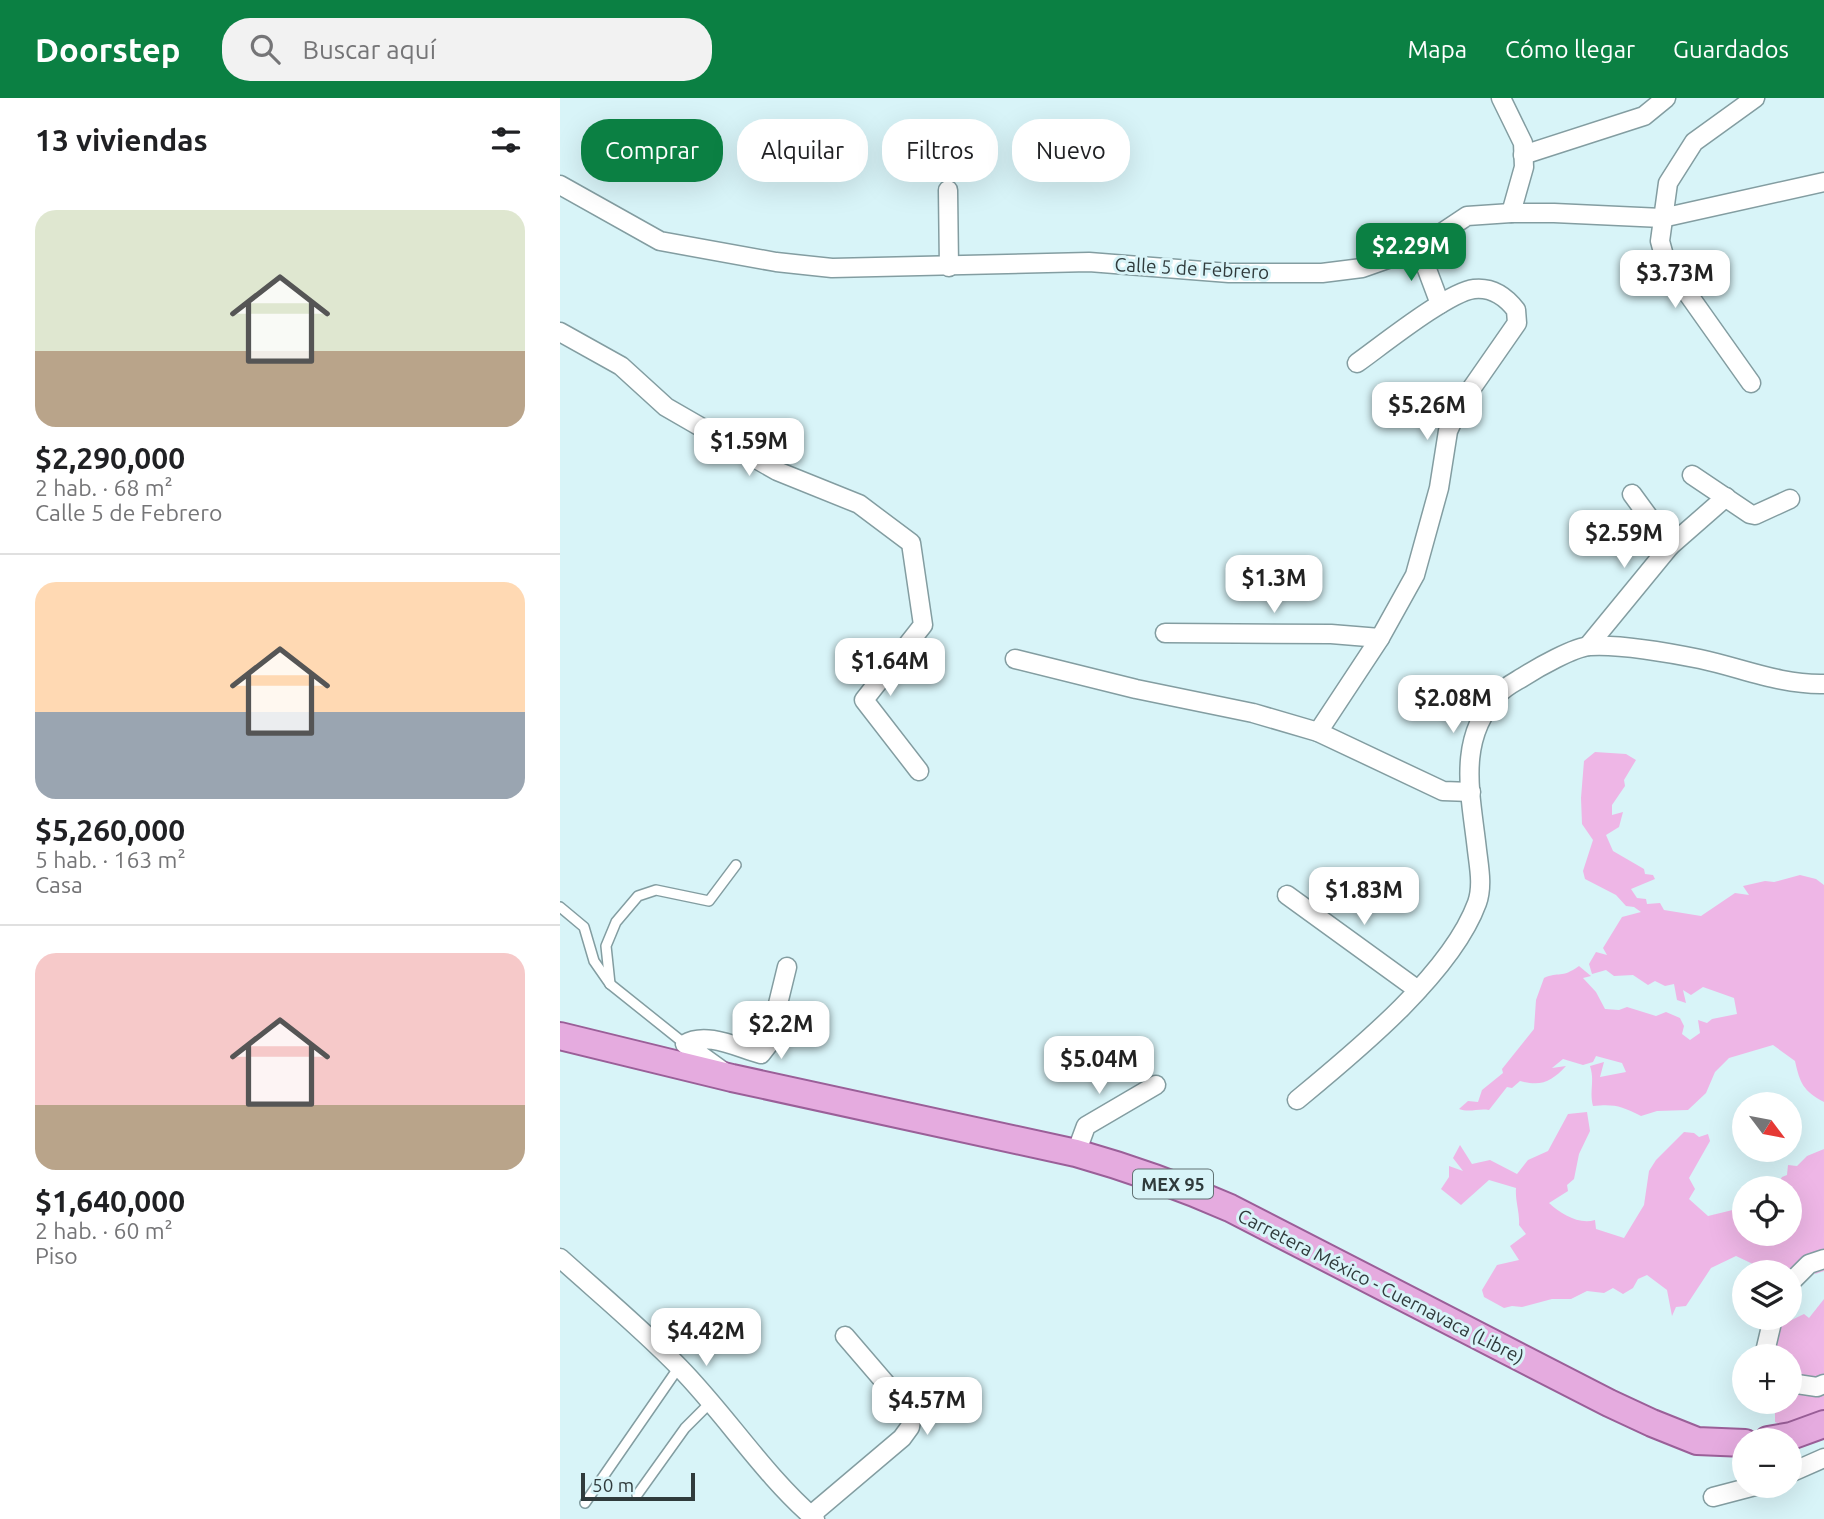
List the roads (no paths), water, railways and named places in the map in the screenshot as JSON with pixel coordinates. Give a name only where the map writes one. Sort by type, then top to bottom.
[{"type":"main road","name":"Carretera México - Cuernavaca (Libre)","points":[[560,1036],[732,1078],[1120,1165],[1180,1186],[1230,1208],[1609,1403],[1697,1441],[1732,1442]]},
{"type":"main road","points":[[1802,1432],[1824,1424]]},
{"type":"street","points":[[1502,98],[1523,143],[1524,167],[1511,212]]},
{"type":"street","points":[[1523,155],[1644,116],[1666,98]]},
{"type":"street","points":[[1751,383],[1666,263],[1660,242],[1668,183],[1694,142],[1755,98]]},
{"type":"street","name":"Calle 5 de Febrero","points":[[560,185],[660,241],[776,262],[832,268],[1089,262],[1230,273],[1322,273],[1362,268],[1419,248],[1466,216],[1511,212],[1662,218],[1824,182]]},
{"type":"street","points":[[948,190],[949,267]]},
{"type":"street","points":[[1419,248],[1440,304]]},
{"type":"street","points":[[1318,732],[1380,638],[1415,575],[1439,488],[1448,430],[1460,405],[1517,323],[1516,310],[1509,300],[1499,293],[1474,289],[1440,304],[1357,363]]},
{"type":"street","points":[[560,332],[621,366],[666,407],[777,471],[859,504],[911,543],[923,625],[864,700],[919,771]]},
{"type":"street","points":[[1692,475],[1750,514],[1755,515],[1790,499]]},
{"type":"street","points":[[1632,494],[1670,546]]},
{"type":"street","points":[[1588,646],[1670,546],[1726,497]]},
{"type":"street","points":[[1166,633],[1331,634],[1380,638]]},
{"type":"street","points":[[1297,1100],[1359,1049],[1432,975],[1461,934],[1478,902],[1480,881],[1471,792],[1470,746],[1480,716],[1499,693],[1540,666],[1588,646],[1700,659],[1773,680],[1824,684]]},
{"type":"street","points":[[1015,659],[1136,689],[1253,713],[1318,732],[1443,790],[1471,792]]},
{"type":"street","points":[[1287,895],[1418,990]]},
{"type":"street","points":[[732,1078],[685,1044],[693,1039],[703,1038],[761,1054],[768,1045],[787,967]]},
{"type":"street","points":[[1076,1153],[1086,1126],[1156,1085]]},
{"type":"street","points":[[560,1258],[679,1367],[711,1402],[756,1460],[813,1517],[902,1438],[910,1427],[912,1414],[845,1336]]},
{"type":"street","points":[[1802,1271],[1809,1264],[1824,1259]]},
{"type":"street","points":[[1802,1385],[1817,1387],[1824,1384]]},
{"type":"street","points":[[1802,1468],[1824,1458]]},
{"type":"street","points":[[1713,1497],[1732,1492]]},
{"type":"lane","points":[[610,984],[606,946],[615,922],[638,896],[656,890],[709,901],[736,864]]},
{"type":"lane","points":[[560,907],[584,927],[594,961],[610,984],[685,1044]]},
{"type":"lane","points":[[585,1503],[679,1367]]},
{"type":"lane","points":[[637,1495],[685,1428],[711,1402]]}]
